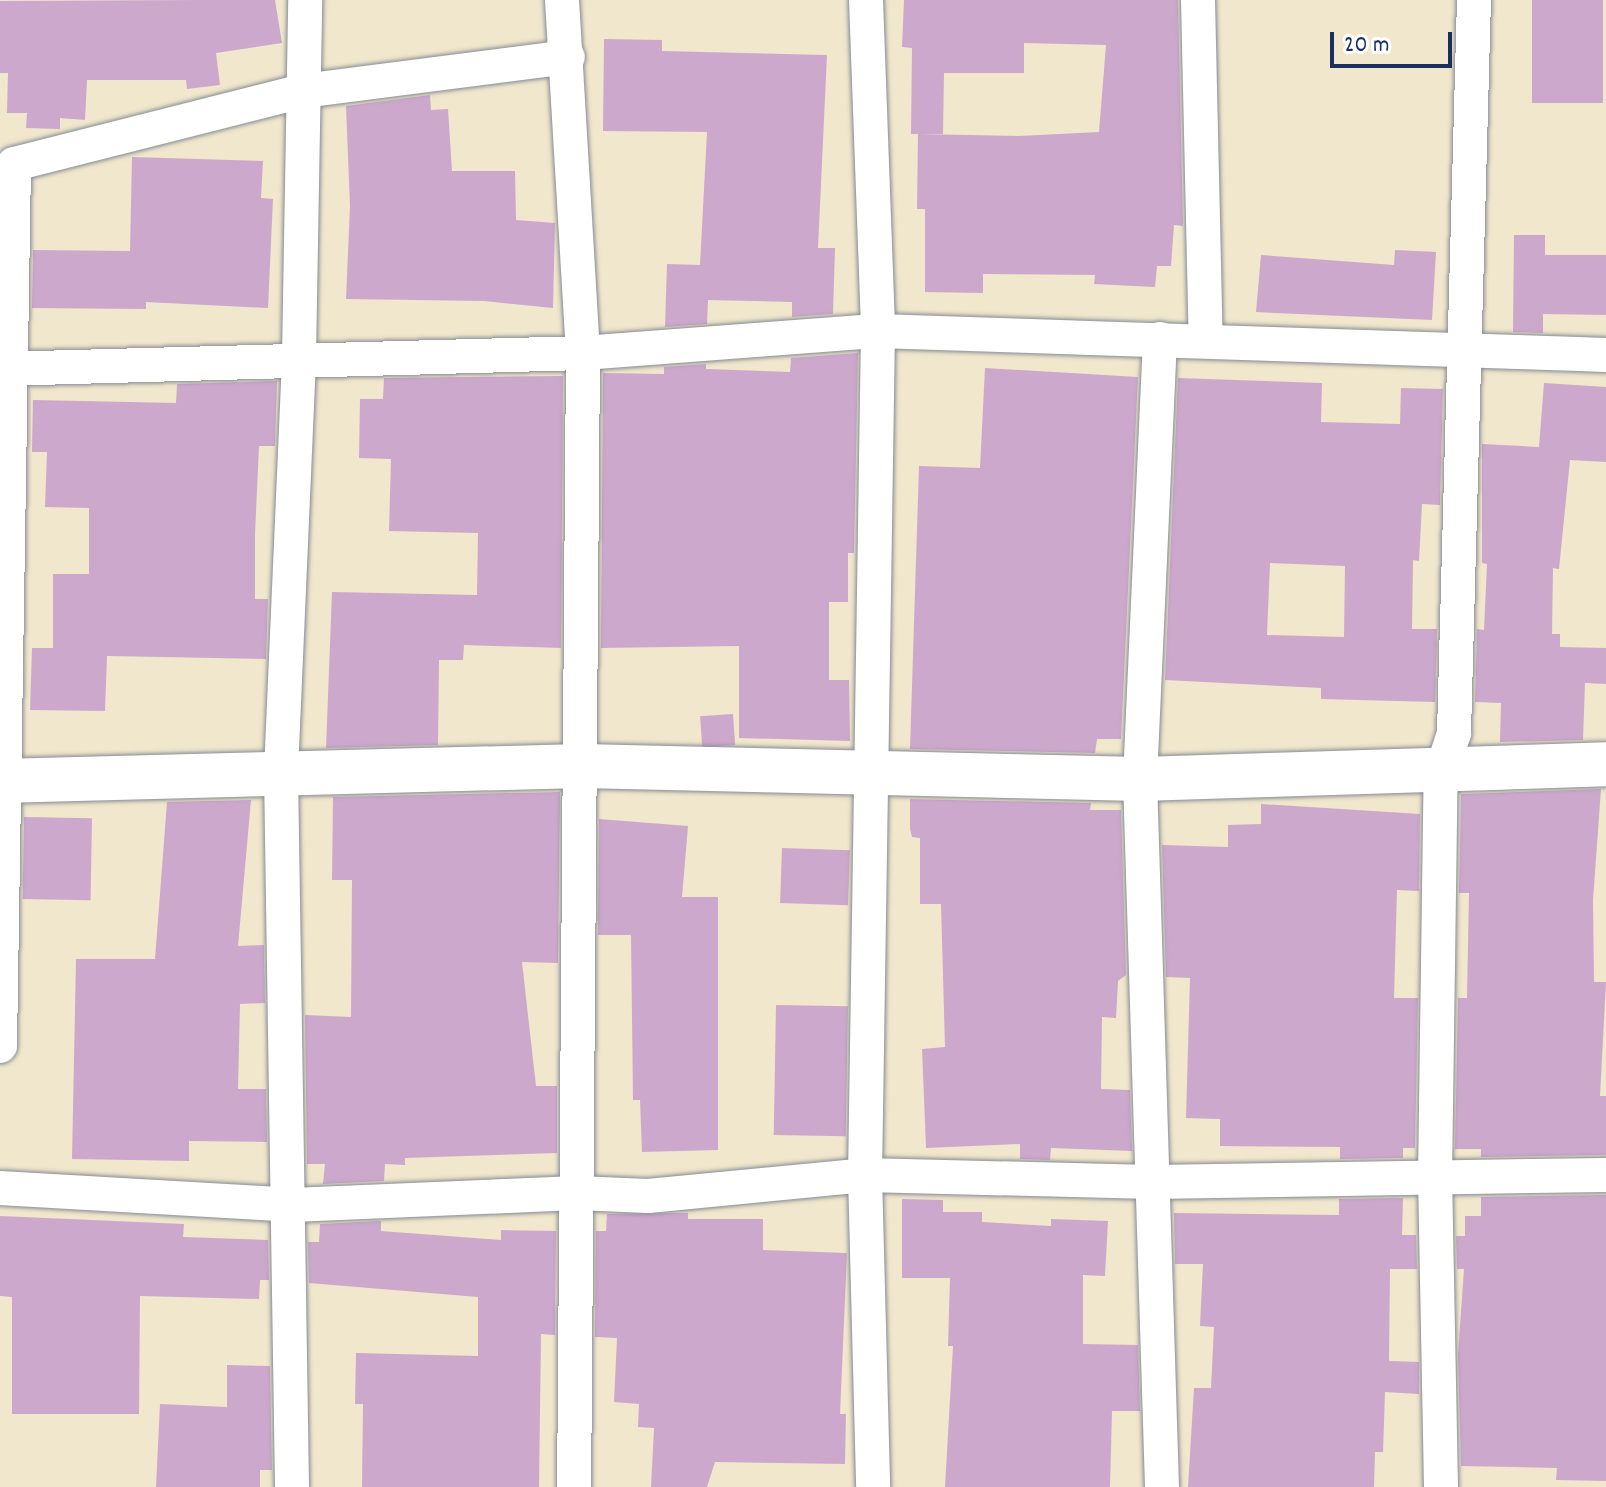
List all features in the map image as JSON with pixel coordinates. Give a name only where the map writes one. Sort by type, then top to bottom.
[{"type":"street","points":[[292,1487],[292,1205],[281,772],[299,357],[305,0]]},
{"type":"street","points":[[562,0],[568,57],[583,353],[574,1487]]},
{"type":"street","points":[[866,0],[878,331],[865,1175],[873,1487]]},
{"type":"street","points":[[1198,0],[1206,340]]},
{"type":"street","points":[[1441,1487],[1435,1178],[1441,773],[1454,733],[1468,352],[1474,0]]},
{"type":"street","points":[[0,1046],[6,368],[14,164],[303,91],[568,57]]},
{"type":"street","points":[[6,368],[299,357],[583,353],[878,331],[1606,355]]},
{"type":"street","points":[[1160,339],[1140,779],[1162,1487]]},
{"type":"street","points":[[4,780],[582,766],[873,776],[1140,779],[1441,773],[1606,764]]},
{"type":"street","points":[[0,1188],[292,1205],[577,1193],[648,1196],[865,1175],[1153,1182],[1606,1175]]},
{"type":"building","points":[[275,0],[282,43],[216,53],[220,85],[187,89],[186,80],[87,80],[85,120],[60,118],[60,129],[26,128],[27,113],[7,113],[8,73],[0,73],[0,1]]},
{"type":"building","points":[[904,0],[1178,0],[1183,226],[1174,225],[1171,266],[1157,266],[1155,287],[1094,284],[1095,275],[983,274],[983,293],[925,292],[925,209],[917,209],[918,134],[911,134],[912,48],[902,47]],"holes":[[[1024,43],[1106,45],[1099,132],[1019,136],[918,134],[943,134],[944,73],[1024,73]]]},
{"type":"building","points":[[1532,0],[1603,0],[1603,103],[1532,103]]},
{"type":"building","points":[[604,39],[662,40],[662,51],[827,55],[818,248],[835,248],[833,314],[792,317],[792,302],[708,300],[707,324],[665,327],[667,264],[700,265],[707,132],[603,131]]},
{"type":"building","points":[[430,95],[431,110],[448,109],[452,171],[515,171],[516,220],[555,223],[553,308],[484,301],[346,299],[350,206],[346,106]]},
{"type":"building","points":[[132,157],[263,161],[261,198],[273,199],[268,308],[146,302],[146,309],[32,308],[33,250],[130,251]]},
{"type":"building","points":[[1514,235],[1545,235],[1545,255],[1606,255],[1606,315],[1543,314],[1543,333],[1513,332]]},
{"type":"building","points":[[1395,250],[1436,252],[1432,320],[1256,312],[1261,255],[1394,265]]},
{"type":"building","points":[[858,353],[854,553],[848,553],[848,602],[829,602],[829,680],[849,680],[850,741],[739,738],[739,646],[601,648],[603,373],[664,374],[664,367],[706,364],[706,369],[790,372],[791,358]]},
{"type":"building","points":[[985,368],[1138,377],[1121,739],[1097,739],[1095,753],[910,749],[919,466],[980,468]]},
{"type":"building","points":[[563,376],[561,648],[464,645],[463,660],[439,660],[438,745],[326,748],[332,592],[477,595],[478,533],[389,531],[391,459],[359,458],[360,399],[383,399],[384,378]]},
{"type":"building","points":[[1178,378],[1322,383],[1321,422],[1400,424],[1401,388],[1443,389],[1440,505],[1422,504],[1419,561],[1413,560],[1412,629],[1437,629],[1435,702],[1321,699],[1321,688],[1165,680]],"holes":[[[1270,563],[1345,566],[1344,637],[1267,635]]]},
{"type":"building","points":[[277,381],[275,446],[259,446],[255,534],[255,599],[268,599],[266,659],[107,656],[105,711],[30,710],[32,648],[53,648],[53,574],[89,574],[89,508],[45,507],[47,452],[32,452],[33,400],[176,403],[177,384]]},
{"type":"building","points":[[1544,383],[1606,387],[1606,462],[1570,460],[1559,569],[1553,568],[1552,634],[1560,634],[1560,647],[1606,648],[1606,684],[1585,683],[1583,740],[1500,742],[1501,703],[1475,702],[1477,629],[1484,630],[1487,564],[1482,563],[1482,444],[1539,447]]},
{"type":"building","points":[[733,714],[735,745],[702,747],[700,716]]},
{"type":"building","points":[[1601,789],[1593,900],[1594,982],[1606,982],[1600,1096],[1606,1096],[1606,1155],[1481,1157],[1481,1149],[1455,1149],[1458,998],[1467,998],[1469,893],[1459,893],[1461,794]]},
{"type":"building","points":[[560,792],[558,963],[522,962],[536,1086],[557,1086],[557,1153],[405,1158],[405,1165],[385,1164],[384,1181],[323,1184],[325,1164],[307,1164],[305,1015],[351,1017],[352,880],[332,880],[333,797]]},
{"type":"building","points":[[910,799],[1091,803],[1090,810],[1121,810],[1126,975],[1118,981],[1116,1018],[1102,1017],[1101,1089],[1130,1090],[1132,1151],[1051,1148],[1050,1160],[1020,1159],[1020,1144],[926,1148],[922,1049],[945,1047],[941,904],[920,904],[920,838],[912,837]]},
{"type":"building","points":[[251,800],[238,946],[264,945],[265,1003],[240,1004],[238,1089],[266,1089],[267,1142],[189,1141],[189,1161],[72,1159],[76,959],[155,959],[167,802]]},
{"type":"building","points":[[1261,804],[1420,814],[1419,891],[1397,890],[1394,998],[1418,998],[1415,1148],[1403,1148],[1403,1158],[1340,1159],[1340,1147],[1220,1146],[1220,1119],[1186,1118],[1190,978],[1166,977],[1162,845],[1228,847],[1228,825],[1261,824]]},
{"type":"building","points":[[24,817],[92,818],[91,900],[23,899]]},
{"type":"building","points":[[599,819],[688,826],[682,897],[718,897],[718,1150],[642,1152],[640,1100],[633,1100],[631,935],[598,935]]},
{"type":"building","points":[[782,848],[850,850],[848,905],[780,903]]},
{"type":"building","points":[[776,1005],[848,1006],[846,1136],[774,1135]]},
{"type":"building","points":[[1606,1195],[1606,1481],[1556,1480],[1557,1468],[1461,1466],[1458,1355],[1464,1269],[1457,1269],[1456,1236],[1465,1236],[1465,1216],[1481,1216],[1481,1197]]},
{"type":"building","points":[[1403,1198],[1402,1235],[1416,1235],[1417,1269],[1390,1269],[1389,1361],[1419,1362],[1419,1394],[1385,1392],[1383,1452],[1375,1452],[1374,1487],[1188,1487],[1194,1388],[1211,1388],[1214,1327],[1200,1326],[1203,1264],[1175,1264],[1174,1213],[1339,1215],[1339,1199]]},
{"type":"building","points":[[902,1199],[943,1200],[943,1212],[982,1212],[982,1222],[1051,1226],[1051,1219],[1108,1221],[1105,1276],[1083,1275],[1083,1344],[1138,1345],[1140,1411],[1112,1411],[1110,1487],[945,1487],[953,1346],[948,1346],[950,1278],[902,1278]]},
{"type":"building","points":[[688,1213],[688,1219],[763,1219],[763,1250],[847,1253],[840,1414],[846,1414],[845,1464],[715,1462],[707,1487],[651,1487],[654,1428],[638,1427],[639,1404],[614,1402],[617,1338],[595,1337],[596,1231],[606,1231],[607,1214]]},
{"type":"building","points":[[0,1216],[184,1224],[183,1237],[268,1240],[269,1280],[260,1280],[259,1299],[140,1296],[139,1414],[12,1414],[12,1297],[0,1296]]},
{"type":"building","points":[[381,1221],[381,1231],[501,1240],[501,1230],[556,1231],[555,1335],[541,1334],[539,1487],[362,1487],[363,1404],[355,1404],[356,1353],[478,1356],[478,1297],[309,1283],[308,1242],[319,1242],[320,1224]]},
{"type":"building","points":[[227,1365],[270,1366],[272,1470],[260,1470],[260,1487],[156,1487],[160,1404],[227,1407]]}]
